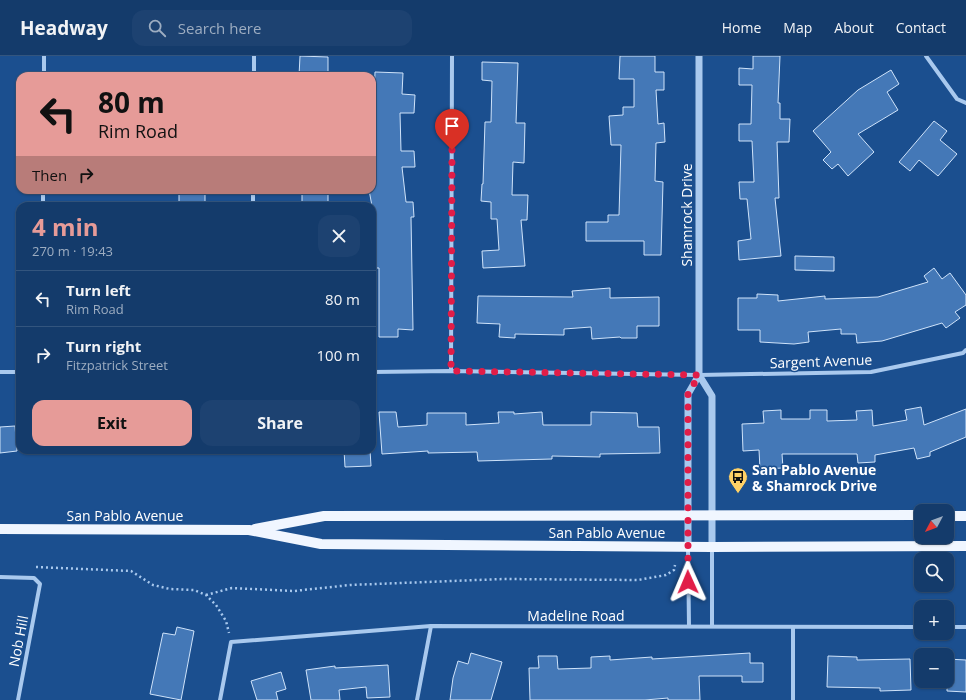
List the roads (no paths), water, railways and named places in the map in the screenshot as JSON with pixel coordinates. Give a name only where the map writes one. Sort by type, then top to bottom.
[{"type":"main road","name":"San Pablo Avenue","points":[[249,530],[324,516],[688,514],[914,515]]},
{"type":"main road","points":[[954,516],[966,516]]},
{"type":"main road","name":"San Pablo Avenue","points":[[0,529],[249,530],[321,544],[712,547],[966,546]]},
{"type":"street","points":[[44,56],[44,72]]},
{"type":"street","points":[[254,56],[254,72]]},
{"type":"street","points":[[451,371],[452,56]]},
{"type":"street","name":"Shamrock Drive","points":[[699,56],[699,375]]},
{"type":"street","points":[[926,56],[957,99],[966,103]]},
{"type":"street","name":"Sargent Avenue","points":[[376,372],[451,371],[699,375],[871,372],[963,353],[966,350]]},
{"type":"street","points":[[0,372],[16,372]]},
{"type":"street","points":[[689,626],[688,394],[699,375],[712,396],[712,626]]},
{"type":"street","name":"Nob Hill","points":[[0,577],[34,578],[38,580],[40,587],[18,700]]},
{"type":"street","points":[[417,700],[431,626]]},
{"type":"street","name":"Madeline Road","points":[[220,700],[231,642],[431,626],[914,627]]},
{"type":"street","points":[[793,627],[793,700]]},
{"type":"street","points":[[954,627],[966,627]]},
{"type":"place","name":"San Pablo Avenue & Shamrock Drive","points":[[738,494]]}]
